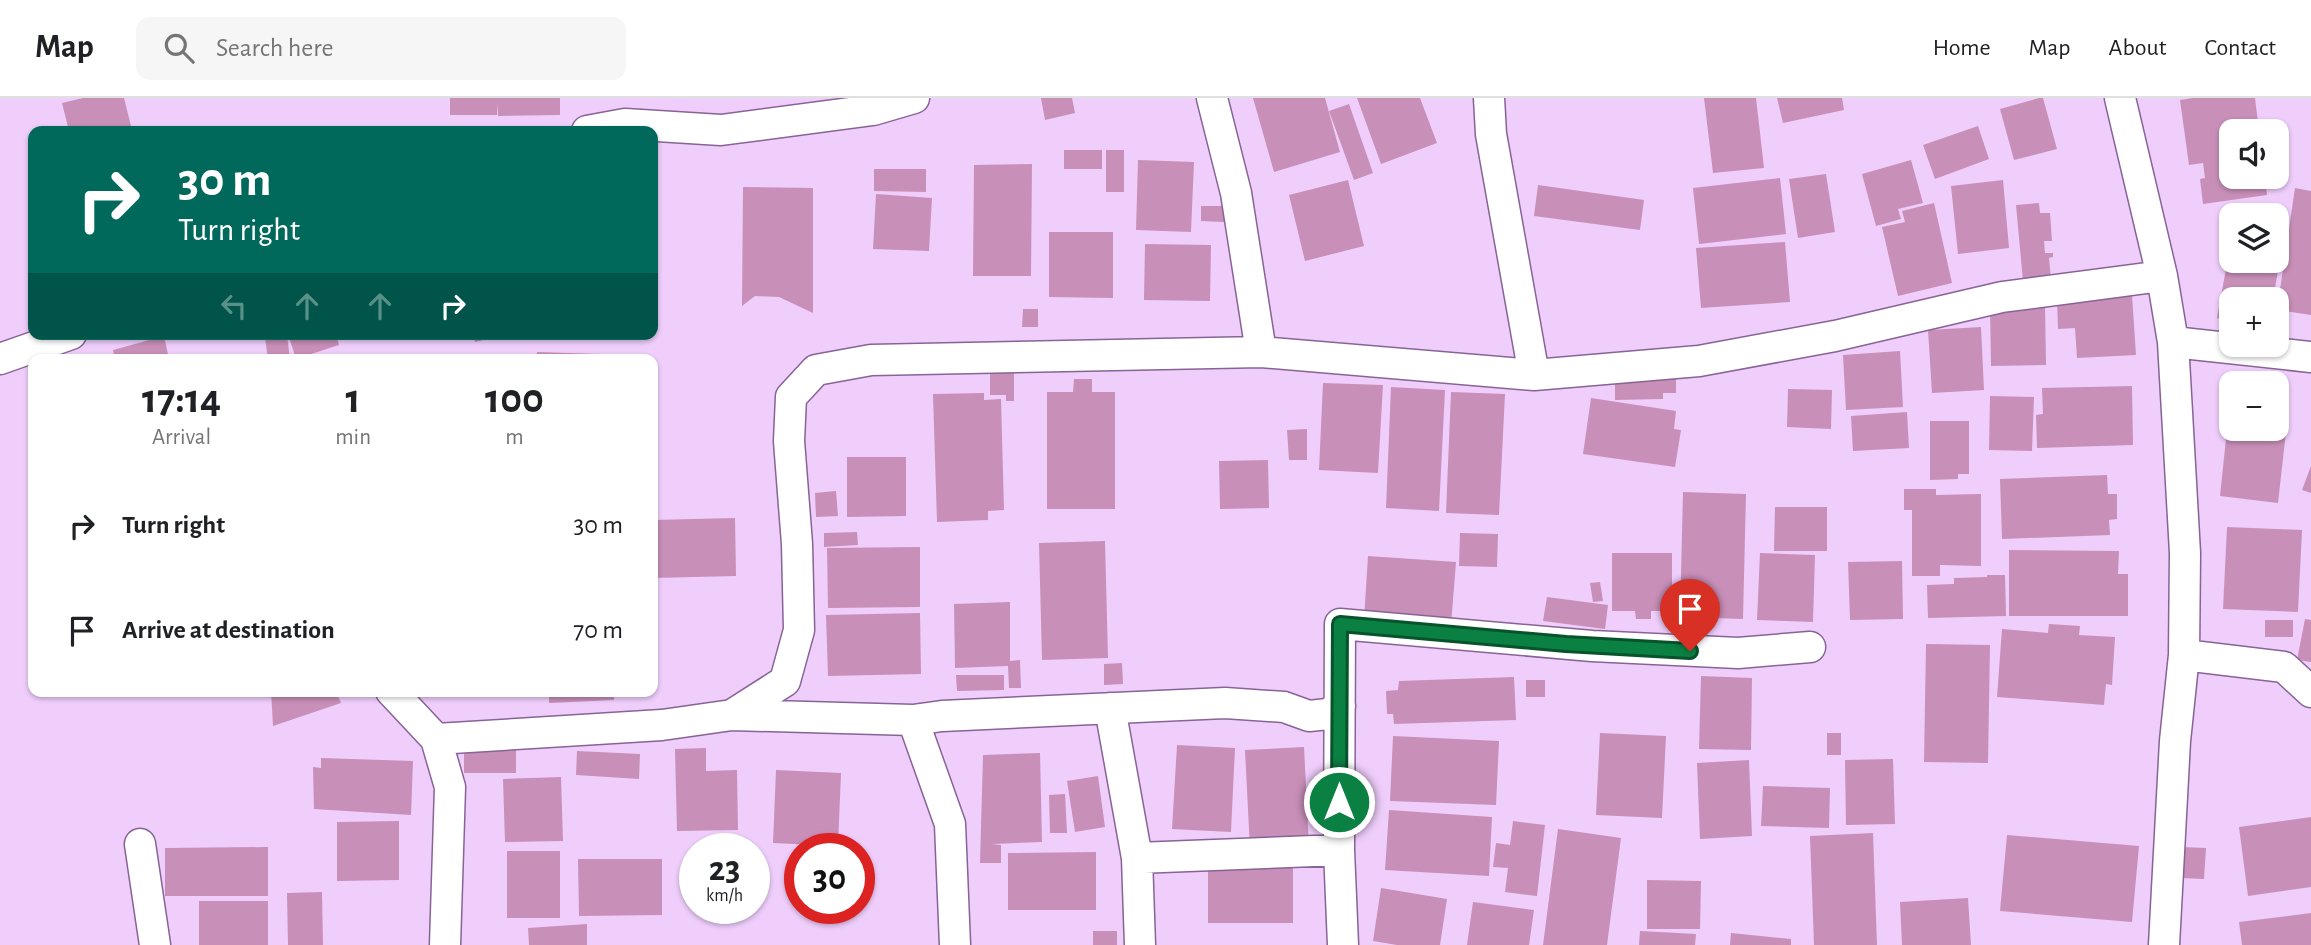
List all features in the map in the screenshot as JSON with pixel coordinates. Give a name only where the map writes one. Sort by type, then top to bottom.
[{"type":"street","points":[[658,126],[721,131],[914,98]]},
{"type":"street","points":[[1212,98],[1236,193],[1261,352]]},
{"type":"street","points":[[1489,98],[1491,134],[1534,375]]},
{"type":"street","points":[[2120,98],[2162,276],[2173,342],[2185,553],[2184,655],[2175,741],[2164,945]]},
{"type":"street","points":[[614,126],[652,126]]},
{"type":"street","points":[[732,715],[785,681],[799,629],[797,544],[789,441],[791,397],[816,370],[871,360],[1261,352],[1534,375],[1699,361],[1835,336],[2002,297],[2162,276]]},
{"type":"street","points":[[0,359],[54,340]]},
{"type":"street","points":[[2173,342],[2311,357]]},
{"type":"street","points":[[1343,945],[1339,850],[1340,624],[1592,646],[1738,653],[1810,647]]},
{"type":"street","points":[[2184,655],[2284,667],[2311,692]]},
{"type":"street","points":[[397,697],[436,739],[450,788],[445,945]]},
{"type":"street","points":[[436,739],[662,725],[732,715],[913,720],[942,716],[1225,703],[1284,707],[1309,716],[1328,714],[1340,706]]},
{"type":"street","points":[[1110,708],[1137,858],[1139,945]]},
{"type":"street","points":[[913,720],[950,824],[955,945]]},
{"type":"street","points":[[140,844],[155,945]]},
{"type":"street","points":[[1137,858],[1339,850]]},
{"type":"building","points":[[83,98],[124,98],[131,126],[68,126],[62,103]]},
{"type":"building","points":[[450,98],[560,98],[560,115],[498,116],[498,103],[497,115],[450,115]]},
{"type":"building","points":[[1041,98],[1072,98],[1075,113],[1045,120]]},
{"type":"building","points":[[1253,98],[1325,98],[1340,152],[1274,172]]},
{"type":"building","points":[[1357,98],[1420,98],[1437,143],[1381,164]]},
{"type":"building","points":[[1704,98],[1756,98],[1764,168],[1713,173]]},
{"type":"building","points":[[1777,98],[1842,98],[1844,110],[1783,123]]},
{"type":"building","points":[[2043,98],[2057,149],[2014,160],[2000,109]]},
{"type":"building","points":[[2255,98],[2258,119],[2219,119],[2219,189],[2266,189],[2267,195],[2203,204],[2200,179],[2205,178],[2203,163],[2189,165],[2180,100]]},
{"type":"building","points":[[1349,104],[1373,173],[1354,180],[1329,111]]},
{"type":"building","points":[[1978,126],[1989,159],[1935,179],[1923,145]]},
{"type":"building","points":[[1064,150],[1102,150],[1102,169],[1064,169]]},
{"type":"building","points":[[1106,150],[1124,150],[1124,192],[1106,192]]},
{"type":"building","points":[[1138,160],[1194,162],[1191,232],[1136,230]]},
{"type":"building","points":[[1911,160],[1923,203],[1898,209],[1901,219],[1876,226],[1862,174]]},
{"type":"building","points":[[1032,164],[1031,276],[973,276],[974,165]]},
{"type":"building","points":[[874,169],[926,169],[926,192],[874,191]]},
{"type":"building","points":[[1826,174],[1835,232],[1798,238],[1789,179]]},
{"type":"building","points":[[1780,178],[1786,234],[1699,244],[1693,188]]},
{"type":"building","points":[[1348,180],[1364,246],[1305,261],[1289,195]]},
{"type":"building","points":[[2003,180],[2009,248],[1958,254],[1951,186]]},
{"type":"building","points":[[1538,185],[1644,200],[1640,230],[1534,216]]},
{"type":"building","points":[[743,187],[813,188],[813,313],[779,297],[755,296],[742,306]]},
{"type":"building","points":[[2295,188],[2311,191],[2311,315],[2289,312],[2289,287],[2280,287],[2282,273],[2289,273],[2289,229]]},
{"type":"building","points":[[876,194],[932,198],[929,251],[873,249]]},
{"type":"building","points":[[1934,203],[1952,283],[1898,296],[1882,227],[1905,222],[1902,211]]},
{"type":"building","points":[[2039,203],[2040,213],[2050,213],[2052,241],[2044,241],[2045,253],[2053,253],[2053,257],[2049,258],[2051,278],[2023,281],[2016,205]]},
{"type":"building","points":[[1201,206],[1224,206],[1224,222],[1201,221]]},
{"type":"building","points":[[1049,232],[1113,232],[1113,298],[1049,297]]},
{"type":"building","points":[[1785,242],[1790,302],[1701,308],[1696,248]]},
{"type":"building","points":[[1145,244],[1211,245],[1210,301],[1144,300]]},
{"type":"building","points":[[2225,273],[2278,273],[2275,287],[2223,287]]},
{"type":"building","points":[[2132,295],[2136,355],[2077,358],[2075,328],[2058,329],[2057,299]]},
{"type":"building","points":[[2045,304],[2046,365],[1991,366],[1990,306]]},
{"type":"building","points":[[1023,309],[1038,309],[1038,327],[1022,327]]},
{"type":"building","points":[[1981,327],[1984,390],[1932,393],[1928,330]]},
{"type":"building","points":[[149,340],[165,340],[168,354],[114,354],[113,350]]},
{"type":"building","points":[[265,340],[288,340],[289,354],[267,354]]},
{"type":"building","points":[[290,340],[338,340],[339,345],[311,354],[294,354]]},
{"type":"building","points":[[1900,351],[1903,407],[1846,410],[1843,355]]},
{"type":"building","points":[[537,352],[598,354],[537,354]]},
{"type":"building","points":[[990,371],[1014,372],[1014,401],[1006,401],[1006,395],[990,395]]},
{"type":"building","points":[[1615,376],[1676,376],[1676,393],[1663,393],[1663,399],[1615,400]]},
{"type":"building","points":[[1074,379],[1092,379],[1092,392],[1115,392],[1115,509],[1047,509],[1047,392],[1073,392]]},
{"type":"building","points":[[1323,383],[1383,385],[1378,473],[1319,470]]},
{"type":"building","points":[[2132,386],[2133,445],[2037,448],[2036,415],[2043,414],[2042,388]]},
{"type":"building","points":[[1391,387],[1445,390],[1439,511],[1386,508]]},
{"type":"building","points":[[1788,389],[1832,390],[1831,429],[1787,427]]},
{"type":"building","points":[[1451,392],[1505,394],[1499,515],[1446,513]]},
{"type":"building","points":[[984,393],[984,400],[1001,399],[1004,510],[988,511],[988,520],[937,522],[933,394]]},
{"type":"building","points":[[1990,396],[2034,397],[2032,451],[1989,450]]},
{"type":"building","points":[[1591,398],[1676,411],[1674,429],[1681,430],[1675,467],[1583,454]]},
{"type":"building","points":[[1907,412],[1909,448],[1853,451],[1851,416]]},
{"type":"building","points":[[1930,421],[1969,421],[1969,474],[1958,474],[1958,479],[1930,480]]},
{"type":"building","points":[[1307,429],[1307,460],[1289,460],[1287,430]]},
{"type":"building","points":[[2226,441],[2285,441],[2278,503],[2220,496]]},
{"type":"building","points":[[847,457],[906,457],[906,516],[847,517]]},
{"type":"building","points":[[1268,460],[1269,508],[1220,509],[1219,461]]},
{"type":"building","points":[[2311,466],[2311,493],[2302,490]]},
{"type":"building","points":[[2107,475],[2108,494],[2117,494],[2117,519],[2109,520],[2110,535],[2002,539],[2000,479]]},
{"type":"building","points":[[1904,489],[1936,489],[1936,495],[1981,494],[1981,566],[1940,565],[1940,576],[1912,576],[1912,510],[1904,510]]},
{"type":"building","points":[[836,491],[838,516],[816,517],[815,493]]},
{"type":"building","points":[[1683,492],[1746,494],[1743,619],[1680,617]]},
{"type":"building","points":[[1775,507],[1827,507],[1827,551],[1774,551]]},
{"type":"building","points":[[735,518],[736,576],[658,578],[658,520]]},
{"type":"building","points":[[2227,527],[2302,530],[2298,612],[2223,609]]},
{"type":"building","points":[[857,532],[858,545],[824,547],[824,533]]},
{"type":"building","points":[[1460,533],[1498,534],[1497,567],[1459,566]]},
{"type":"building","points":[[1105,541],[1108,658],[1042,660],[1039,543]]},
{"type":"building","points":[[920,547],[920,607],[828,608],[827,548]]},
{"type":"building","points":[[2009,550],[2119,551],[2118,574],[2128,574],[2128,616],[2009,616]]},
{"type":"building","points":[[1612,553],[1672,553],[1672,611],[1651,611],[1651,619],[1636,619],[1635,611],[1612,611]]},
{"type":"building","points":[[1760,553],[1815,555],[1813,622],[1757,620]]},
{"type":"building","points":[[1368,556],[1456,562],[1451,625],[1364,619]]},
{"type":"building","points":[[1902,561],[1903,619],[1850,620],[1848,562]]},
{"type":"building","points":[[2005,575],[2006,616],[1928,618],[1927,585],[1954,584],[1954,578]]},
{"type":"building","points":[[1600,582],[1603,601],[1593,602],[1590,583]]},
{"type":"building","points":[[1547,597],[1608,605],[1605,629],[1543,621]]},
{"type":"building","points":[[1010,602],[1010,661],[1020,660],[1021,688],[1009,688],[1008,666],[955,668],[954,604]]},
{"type":"building","points":[[920,613],[921,674],[828,676],[826,615]]},
{"type":"building","points":[[2305,619],[2311,620],[2311,662],[2297,660]]},
{"type":"building","points":[[2265,620],[2293,620],[2293,637],[2265,637]]},
{"type":"building","points":[[2049,624],[2080,626],[2079,635],[2115,637],[2112,685],[2106,684],[2104,705],[1997,697],[2002,629],[2048,633]]},
{"type":"building","points":[[1926,644],[1990,645],[1988,763],[1924,762]]},
{"type":"building","points":[[1122,663],[1123,684],[1104,685],[1104,664]]},
{"type":"building","points":[[956,675],[1004,675],[1004,690],[957,691]]},
{"type":"building","points":[[1701,676],[1752,678],[1751,750],[1699,749]]},
{"type":"building","points":[[1514,677],[1516,720],[1394,724],[1393,714],[1387,714],[1386,691],[1398,690],[1399,681]]},
{"type":"building","points":[[1526,680],[1545,680],[1545,697],[1526,697]]},
{"type":"building","points":[[271,697],[338,697],[341,703],[273,726]]},
{"type":"building","points":[[549,697],[614,697],[614,700],[549,703]]},
{"type":"building","points":[[1600,733],[1666,736],[1662,818],[1596,815]]},
{"type":"building","points":[[1827,733],[1841,733],[1841,755],[1827,755]]},
{"type":"building","points":[[1393,736],[1499,741],[1496,805],[1390,801]]},
{"type":"building","points":[[1177,745],[1235,748],[1231,832],[1172,829]]},
{"type":"building","points":[[516,747],[516,773],[464,773],[464,748]]},
{"type":"building","points":[[1304,747],[1309,846],[1250,849],[1245,750]]},
{"type":"building","points":[[706,748],[706,771],[737,770],[738,830],[677,831],[675,749]]},
{"type":"building","points":[[577,751],[640,754],[639,779],[576,775]]},
{"type":"building","points":[[1040,753],[1042,842],[992,844],[1001,845],[1001,863],[980,863],[983,755]]},
{"type":"building","points":[[321,758],[413,761],[411,815],[314,809],[313,767],[321,768]]},
{"type":"building","points":[[1893,759],[1895,824],[1846,825],[1845,760]]},
{"type":"building","points":[[1749,760],[1752,836],[1700,839],[1697,763]]},
{"type":"building","points":[[776,770],[841,773],[839,833],[784,833],[784,844],[773,843]]},
{"type":"building","points":[[1098,776],[1105,827],[1075,832],[1067,781]]},
{"type":"building","points":[[561,777],[563,841],[505,842],[503,779]]},
{"type":"building","points":[[1763,786],[1830,788],[1829,828],[1761,826]]},
{"type":"building","points":[[1065,794],[1067,833],[1050,833],[1049,795]]},
{"type":"building","points":[[1389,810],[1492,817],[1489,876],[1385,870]]},
{"type":"building","points":[[2311,817],[2311,887],[2248,896],[2239,827]]},
{"type":"building","points":[[399,821],[399,880],[337,881],[337,822]]},
{"type":"building","points":[[1513,821],[1545,825],[1537,896],[1505,892],[1508,868],[1493,867],[1496,843],[1510,845]]},
{"type":"building","points":[[1558,829],[1621,838],[1607,945],[1543,945]]},
{"type":"building","points":[[1873,833],[1877,945],[1814,945],[1810,836]]},
{"type":"building","points":[[2007,835],[2139,846],[2132,922],[2000,911]]},
{"type":"building","points":[[268,847],[268,896],[165,896],[165,848]]},
{"type":"building","points":[[2181,847],[2206,848],[2204,879],[2179,878]]},
{"type":"building","points":[[507,851],[560,851],[560,918],[507,918]]},
{"type":"building","points":[[1096,852],[1096,910],[1008,910],[1008,853]]},
{"type":"building","points":[[578,859],[662,859],[662,915],[579,916]]},
{"type":"building","points":[[1208,863],[1293,863],[1293,923],[1208,923]]},
{"type":"building","points":[[1647,880],[1701,881],[1700,929],[1647,929]]},
{"type":"building","points":[[1381,888],[1447,899],[1440,945],[1397,945],[1373,941]]},
{"type":"building","points":[[322,892],[323,945],[288,945],[287,893]]},
{"type":"building","points":[[1968,898],[1971,945],[1902,945],[1900,902]]},
{"type":"building","points":[[199,901],[268,901],[268,945],[199,945]]},
{"type":"building","points":[[1473,902],[1534,910],[1529,945],[1467,945]]},
{"type":"building","points":[[2311,913],[2311,945],[2242,945],[2239,922]]},
{"type":"building","points":[[587,924],[587,945],[529,945],[528,928]]},
{"type":"building","points":[[1093,931],[1117,931],[1117,945],[1093,945]]},
{"type":"building","points":[[1640,931],[1696,934],[1695,945],[1639,945]]},
{"type":"building","points":[[1731,933],[1791,939],[1791,945],[1730,945]]},
{"type":"route","points":[[1339,802],[1340,624],[1514,640],[1690,651]]}]
